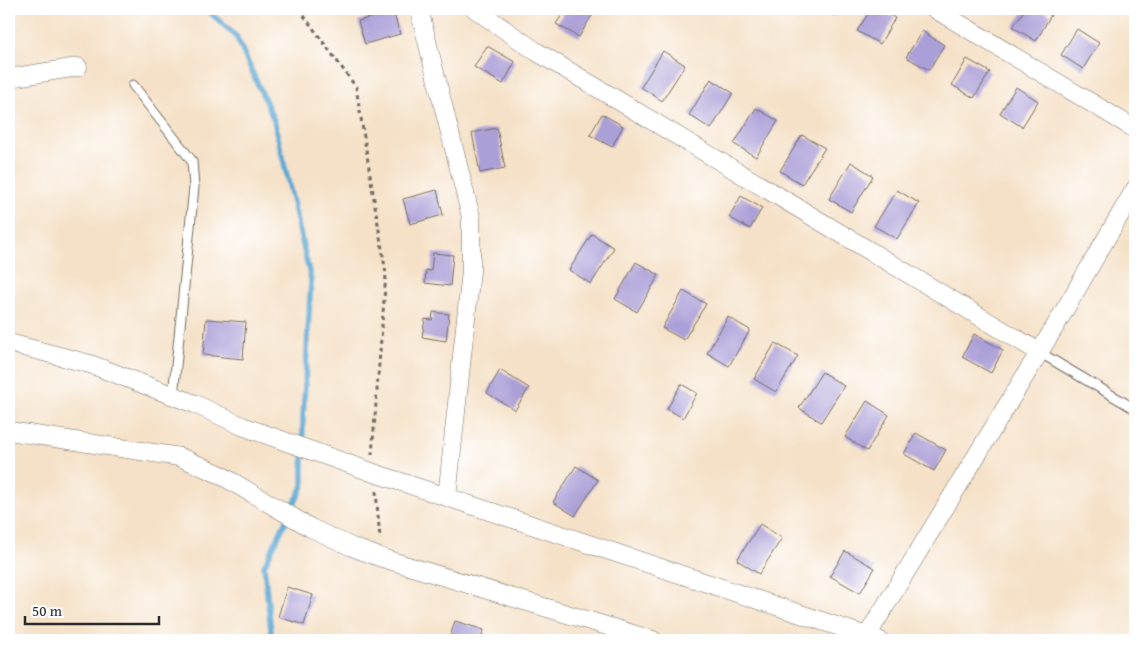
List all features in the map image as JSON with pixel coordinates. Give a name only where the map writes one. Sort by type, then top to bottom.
[{"type":"street","points":[[419,9],[471,217],[471,271],[446,497]]},
{"type":"street","points":[[475,9],[537,52],[1039,352]]},
{"type":"street","points":[[935,9],[1135,129]]},
{"type":"street","points":[[9,78],[78,67]]},
{"type":"street","points":[[9,343],[90,364],[195,404],[242,426],[374,473],[873,638],[1135,189]]},
{"type":"street","points":[[9,431],[180,457],[219,474],[288,515],[352,547],[382,558],[653,640]]},
{"type":"lane","points":[[133,85],[192,161],[194,187],[173,396]]},
{"type":"lane","points":[[1039,352],[1135,409]]},
{"type":"path","points":[[299,9],[356,87],[386,274],[372,454],[382,558]]},
{"type":"building","points":[[566,9],[589,9],[594,12],[579,37],[556,24]]},
{"type":"building","points":[[823,9],[840,9],[835,16]]},
{"type":"building","points":[[871,9],[879,9],[895,18],[880,44],[857,31]]},
{"type":"building","points":[[1025,9],[1041,9],[1051,15],[1036,41],[1013,27]]},
{"type":"building","points":[[393,11],[400,34],[365,44],[358,21]]},
{"type":"building","points":[[1077,29],[1099,43],[1083,69],[1061,55]]},
{"type":"building","points":[[922,31],[944,45],[929,70],[906,57]]},
{"type":"building","points":[[487,46],[515,62],[503,84],[474,67]]},
{"type":"building","points":[[663,51],[685,65],[662,101],[641,87]]},
{"type":"building","points":[[967,59],[990,72],[974,98],[952,85]]},
{"type":"building","points":[[711,79],[733,93],[711,129],[689,115]]},
{"type":"building","points":[[1016,87],[1038,101],[1022,127],[1000,113]]},
{"type":"building","points":[[756,108],[778,121],[756,157],[734,144]]},
{"type":"building","points":[[602,114],[623,126],[612,147],[590,135]]},
{"type":"building","points":[[497,128],[505,168],[480,173],[472,133]]},
{"type":"building","points":[[802,135],[825,148],[802,184],[780,171]]},
{"type":"building","points":[[851,162],[873,176],[851,212],[829,199]]},
{"type":"building","points":[[437,190],[443,215],[410,224],[403,199]]},
{"type":"building","points":[[897,190],[919,203],[897,239],[874,226]]},
{"type":"building","points":[[741,196],[762,208],[750,229],[729,217]]},
{"type":"building","points":[[592,234],[614,248],[591,284],[569,270]]},
{"type":"building","points":[[433,253],[453,255],[450,286],[425,283],[426,270],[431,271]]},
{"type":"building","points":[[636,262],[659,275],[637,312],[615,299]]},
{"type":"building","points":[[683,291],[706,304],[684,340],[662,328]]},
{"type":"building","points":[[433,312],[449,314],[446,341],[422,337],[425,319],[432,320]]},
{"type":"building","points":[[728,317],[750,330],[729,366],[707,353]]},
{"type":"building","points":[[206,319],[246,322],[243,359],[203,355]]},
{"type":"building","points":[[974,334],[1003,350],[991,373],[962,357]]},
{"type":"building","points":[[775,343],[798,356],[776,392],[754,379]]},
{"type":"building","points":[[500,370],[529,388],[515,410],[487,393]]},
{"type":"building","points":[[822,372],[844,386],[821,422],[799,408]]},
{"type":"building","points":[[681,384],[697,393],[683,418],[667,409]]},
{"type":"building","points":[[867,401],[889,415],[867,451],[845,437]]},
{"type":"building","points":[[916,433],[946,450],[934,471],[904,454]]},
{"type":"building","points":[[576,466],[598,480],[575,516],[553,502]]},
{"type":"building","points":[[760,524],[782,538],[759,574],[737,560]]},
{"type":"building","points":[[845,551],[875,568],[860,593],[830,576]]},
{"type":"building","points":[[287,587],[313,595],[304,625],[278,617]]},
{"type":"building","points":[[455,621],[484,630],[480,640],[449,640]]},
{"type":"waterway","points":[[206,9],[236,36],[274,120],[311,280],[303,418],[303,486],[264,566],[272,640]]}]
